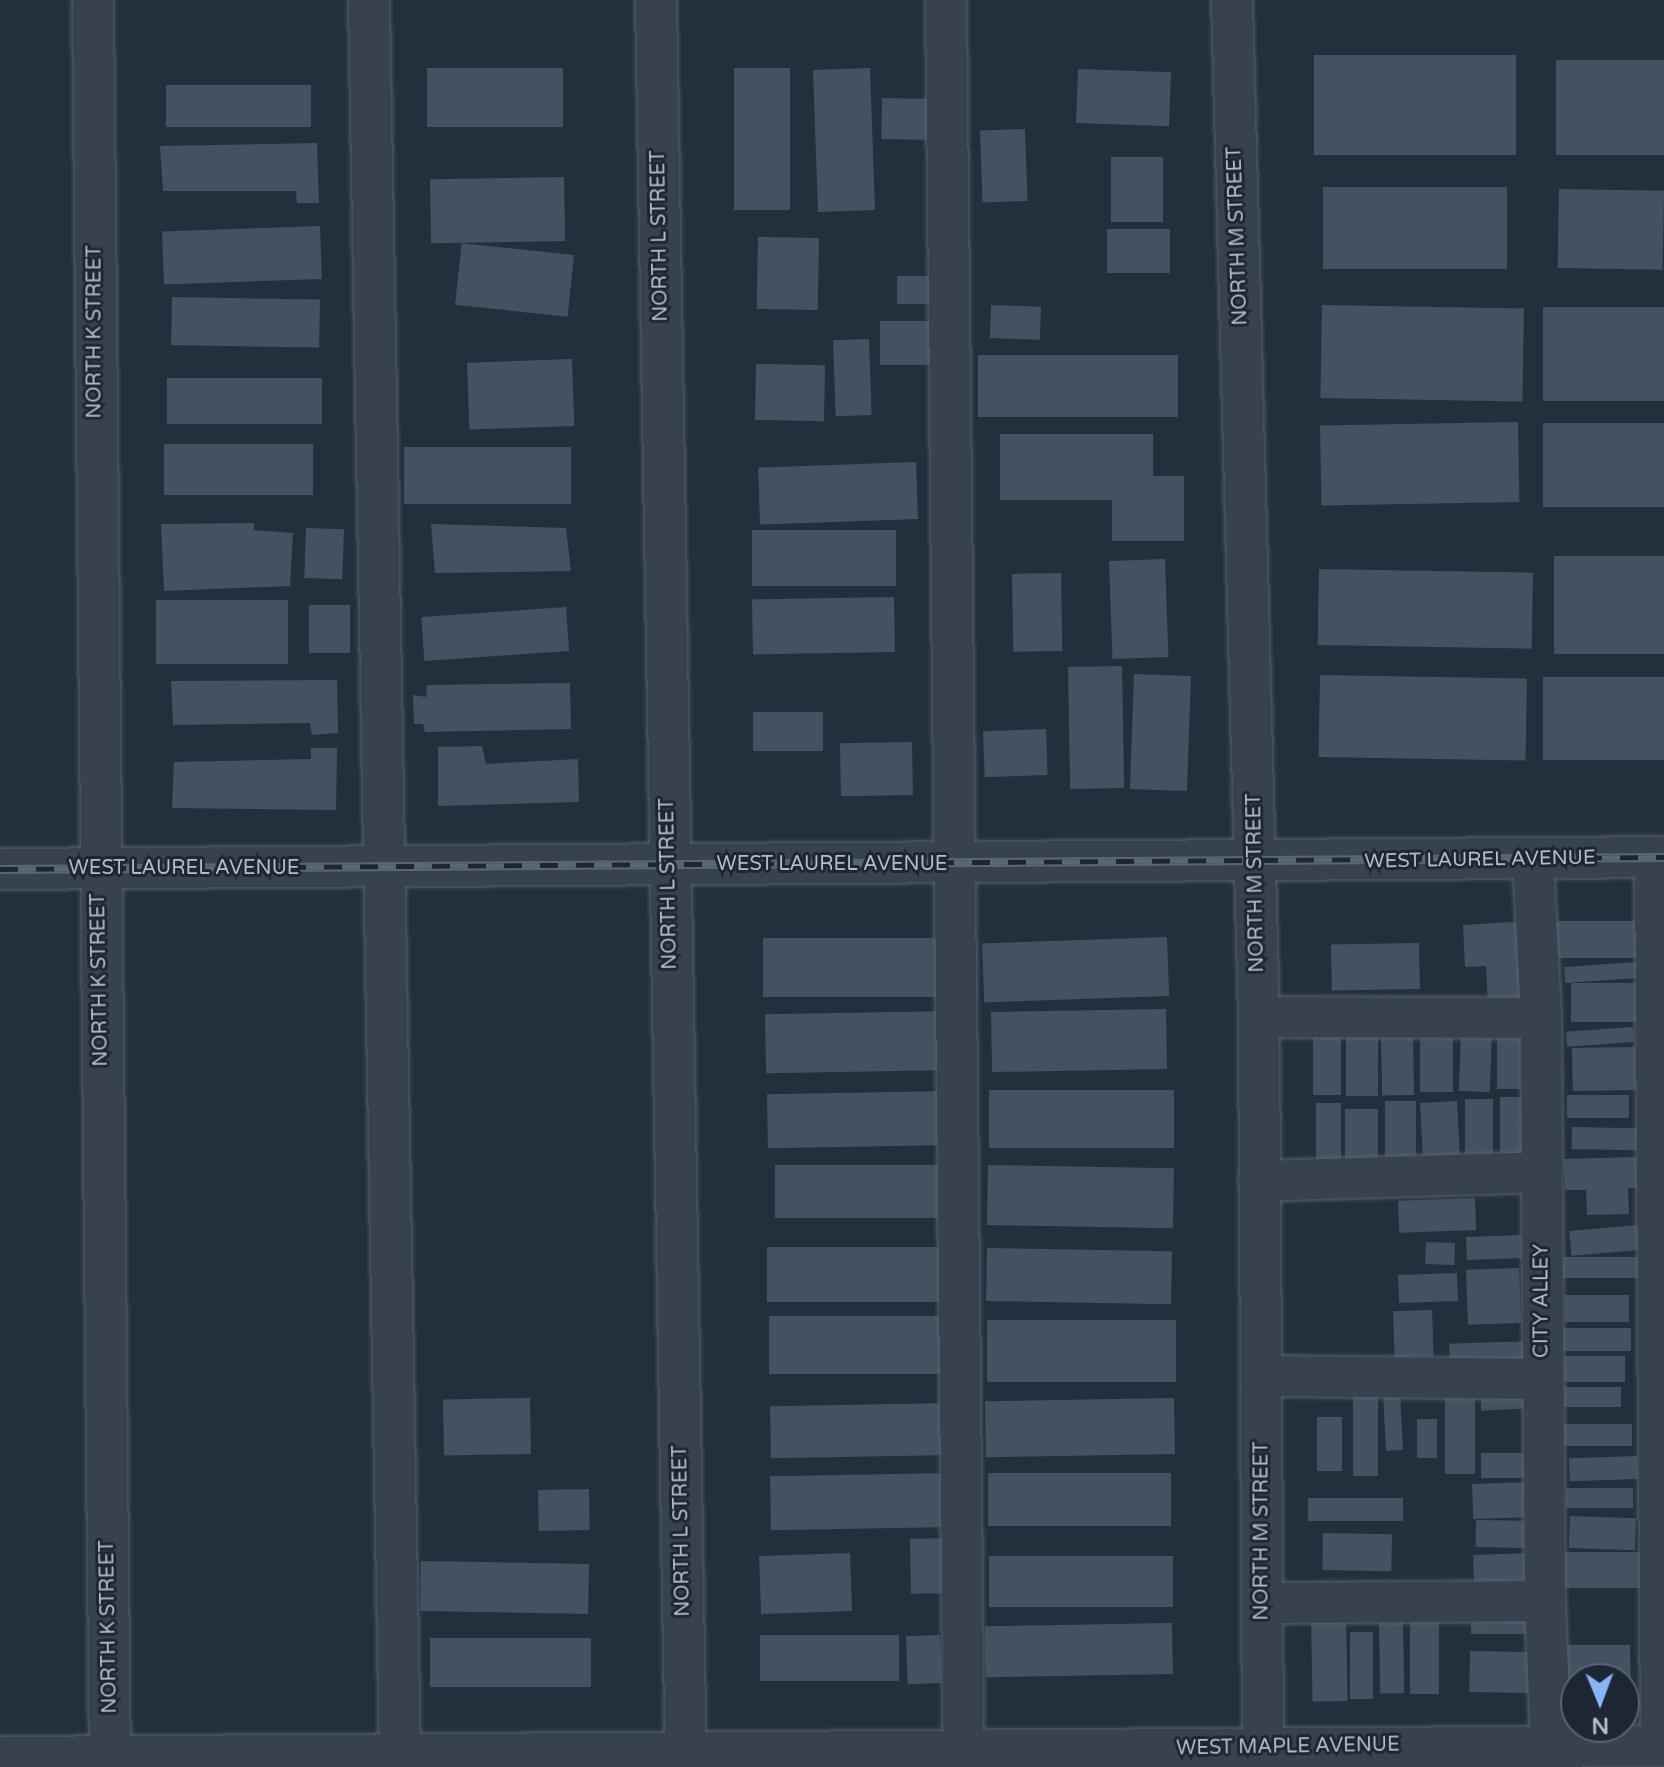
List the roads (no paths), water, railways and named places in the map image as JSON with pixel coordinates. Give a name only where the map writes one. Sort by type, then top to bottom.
[{"type":"street","name":"NORTH K STREET","points":[[93,0],[110,1761]]},
{"type":"street","points":[[369,0],[400,1761]]},
{"type":"street","name":"NORTH L STREET","points":[[656,0],[686,1760]]},
{"type":"street","points":[[946,0],[964,1759]]},
{"type":"street","name":"NORTH M STREET","points":[[1232,0],[1259,1017],[1263,1757]]},
{"type":"street","name":"WEST LAUREL AVENUE","points":[[0,869],[1256,864],[1660,857]]},
{"type":"street","points":[[1660,857],[1662,1746]]},
{"type":"street","name":"CITY ALLEY","points":[[1533,858],[1541,1018],[1545,1601],[1551,1745]]},
{"type":"street","points":[[1259,1017],[1541,1018]]},
{"type":"street","points":[[1259,1181],[1542,1172]]},
{"type":"street","points":[[1262,1376],[1543,1379]]},
{"type":"street","points":[[1262,1603],[1545,1601]]},
{"type":"street","name":"WEST MAPLE AVENUE","points":[[0,1757],[110,1761],[964,1759],[1263,1757],[1551,1745],[1662,1746]]},
{"type":"railway","points":[[0,869],[1664,857]]}]
